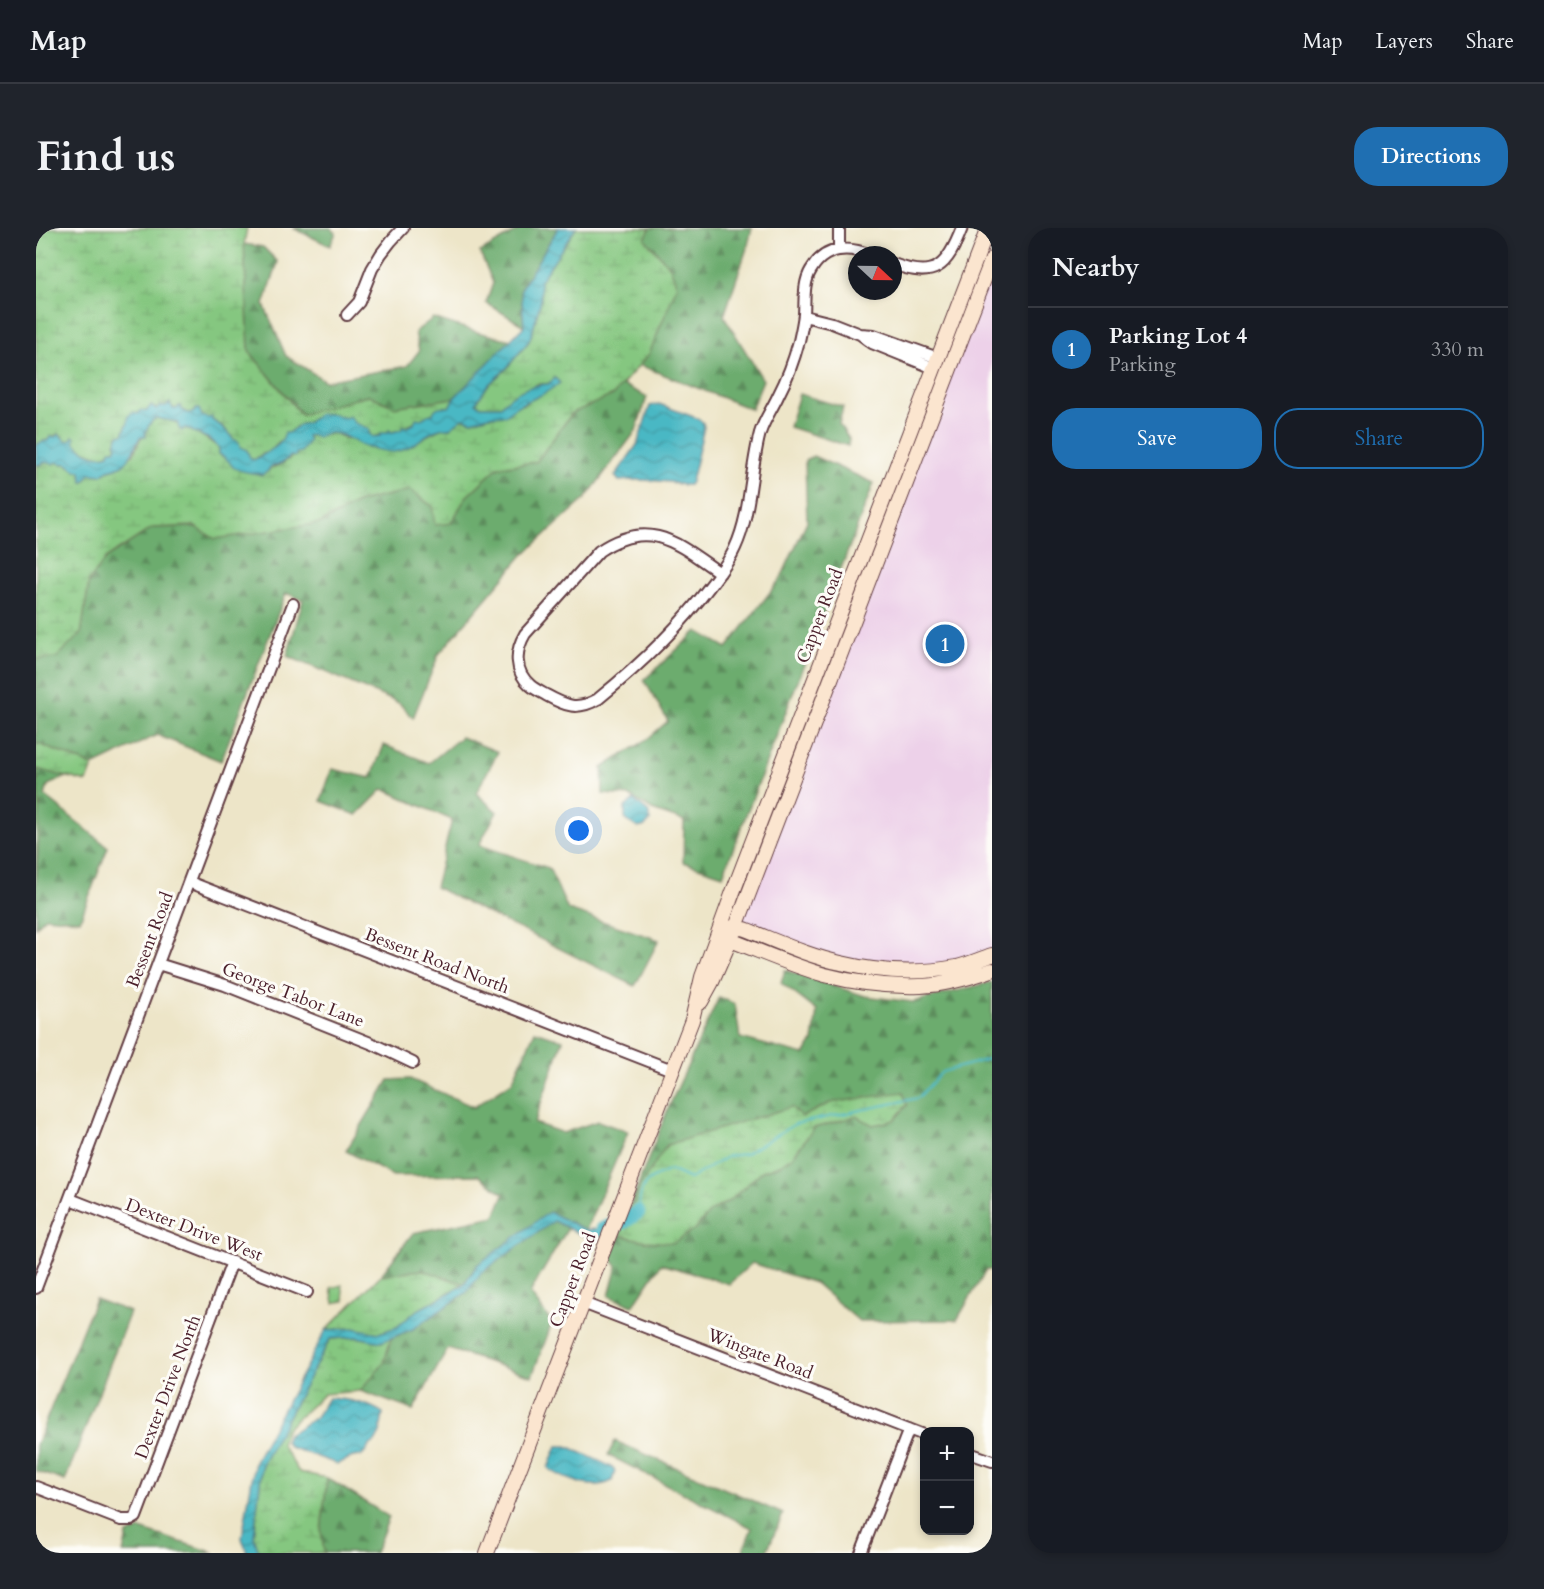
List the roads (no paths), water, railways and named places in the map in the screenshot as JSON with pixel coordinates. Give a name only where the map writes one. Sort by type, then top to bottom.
[{"type":"street","points":[[347,315],[359,302],[372,269],[381,254],[403,228]]},
{"type":"street","points":[[839,228],[839,249]]},
{"type":"street","points":[[902,267],[921,272],[940,265],[955,246],[962,228]]},
{"type":"street","name":"Capper Road","points":[[692,1020],[702,977],[719,929],[988,228]]},
{"type":"street","points":[[720,573],[682,546],[663,538],[631,536],[610,543],[599,551],[525,634],[517,653],[518,666],[523,677],[531,686],[562,704],[581,706],[591,703],[653,652],[698,602],[720,573],[736,548],[761,430],[787,376],[800,339],[806,280],[811,269],[828,253],[848,249]]},
{"type":"street","name":"Capper Road","points":[[487,1553],[672,1070],[692,1020],[712,982],[736,927],[992,259]]},
{"type":"street","points":[[804,316],[832,323],[860,334],[874,335],[904,351],[936,363]]},
{"type":"street","name":"Bessent Road","points":[[36,1288],[293,604]]},
{"type":"street","name":"Bessent Road North","points":[[189,882],[672,1070]]},
{"type":"street","points":[[719,929],[736,927],[815,956],[842,963],[902,971],[922,971],[957,966],[992,955]]},
{"type":"street","points":[[719,929],[730,940],[831,976],[861,982],[921,986],[972,977],[992,970]]},
{"type":"street","name":"George Tabor Lane","points":[[158,964],[225,985],[373,1044],[413,1063]]},
{"type":"street","points":[[901,986],[902,971]]},
{"type":"street","name":"Dexter Drive West","points":[[70,1199],[307,1292]]},
{"type":"street","name":"Dexter Drive North","points":[[36,1487],[121,1520],[131,1520],[138,1513],[232,1262]]},
{"type":"street","name":"Wingate Road","points":[[583,1303],[920,1433]]},
{"type":"street","points":[[861,1553],[909,1429]]},
{"type":"street","points":[[974,1454],[992,1461]]},
{"type":"water","points":[[558,228],[576,228],[540,281],[541,300],[529,341],[506,369],[488,385],[476,403],[481,406],[501,406],[516,393],[548,384],[555,378],[560,383],[517,406],[506,415],[489,416],[472,421],[463,418],[450,428],[435,431],[409,447],[394,452],[364,446],[335,433],[318,438],[312,435],[307,436],[309,441],[301,452],[270,467],[262,475],[236,469],[219,454],[219,448],[209,439],[185,428],[182,431],[177,422],[156,418],[145,433],[146,437],[140,437],[132,454],[125,462],[102,475],[90,474],[82,482],[81,471],[76,471],[66,463],[43,462],[36,465],[36,446],[49,440],[51,436],[56,437],[59,434],[65,440],[70,441],[73,436],[74,442],[90,453],[99,456],[109,454],[110,450],[115,450],[117,446],[115,443],[119,435],[123,434],[128,416],[133,412],[138,414],[141,410],[147,411],[151,405],[156,409],[170,403],[173,409],[181,406],[181,409],[188,413],[199,409],[202,416],[212,417],[212,420],[239,442],[240,447],[247,450],[250,458],[254,460],[277,446],[285,433],[307,423],[319,414],[332,414],[346,418],[349,416],[355,423],[369,429],[372,437],[388,433],[389,430],[392,432],[401,430],[403,426],[414,424],[416,418],[421,419],[433,414],[439,407],[449,407],[454,398],[524,326],[521,289]]},
{"type":"water","points":[[659,404],[699,419],[703,423],[691,482],[689,485],[681,485],[650,480],[619,481],[615,476],[637,445],[650,406]]},
{"type":"water","points":[[634,800],[649,813],[650,821],[643,827],[637,827],[625,819],[625,807]]},
{"type":"water","points":[[549,1212],[586,1230],[604,1228],[601,1236],[588,1238],[554,1221],[481,1273],[467,1292],[413,1329],[381,1342],[357,1337],[330,1339],[262,1465],[254,1537],[258,1550],[266,1553],[247,1553],[242,1538],[255,1461],[326,1330],[354,1328],[379,1333],[397,1327],[416,1311],[464,1285],[477,1265]]},
{"type":"water","points":[[328,1398],[357,1402],[383,1413],[380,1433],[375,1442],[361,1456],[337,1464],[290,1447],[285,1442],[288,1435],[316,1417]]},
{"type":"water","points":[[557,1446],[567,1446],[610,1466],[615,1471],[612,1481],[596,1485],[579,1483],[548,1468]]},
{"type":"waterway","points":[[638,1212],[645,1184],[670,1170],[690,1179],[728,1156],[745,1154],[795,1124],[918,1098],[942,1072],[992,1058]]},
{"type":"waterway","points":[[603,1229],[625,1221],[638,1212]]},
{"type":"place","name":"Parking Lot 4","points":[[945,644]]}]
